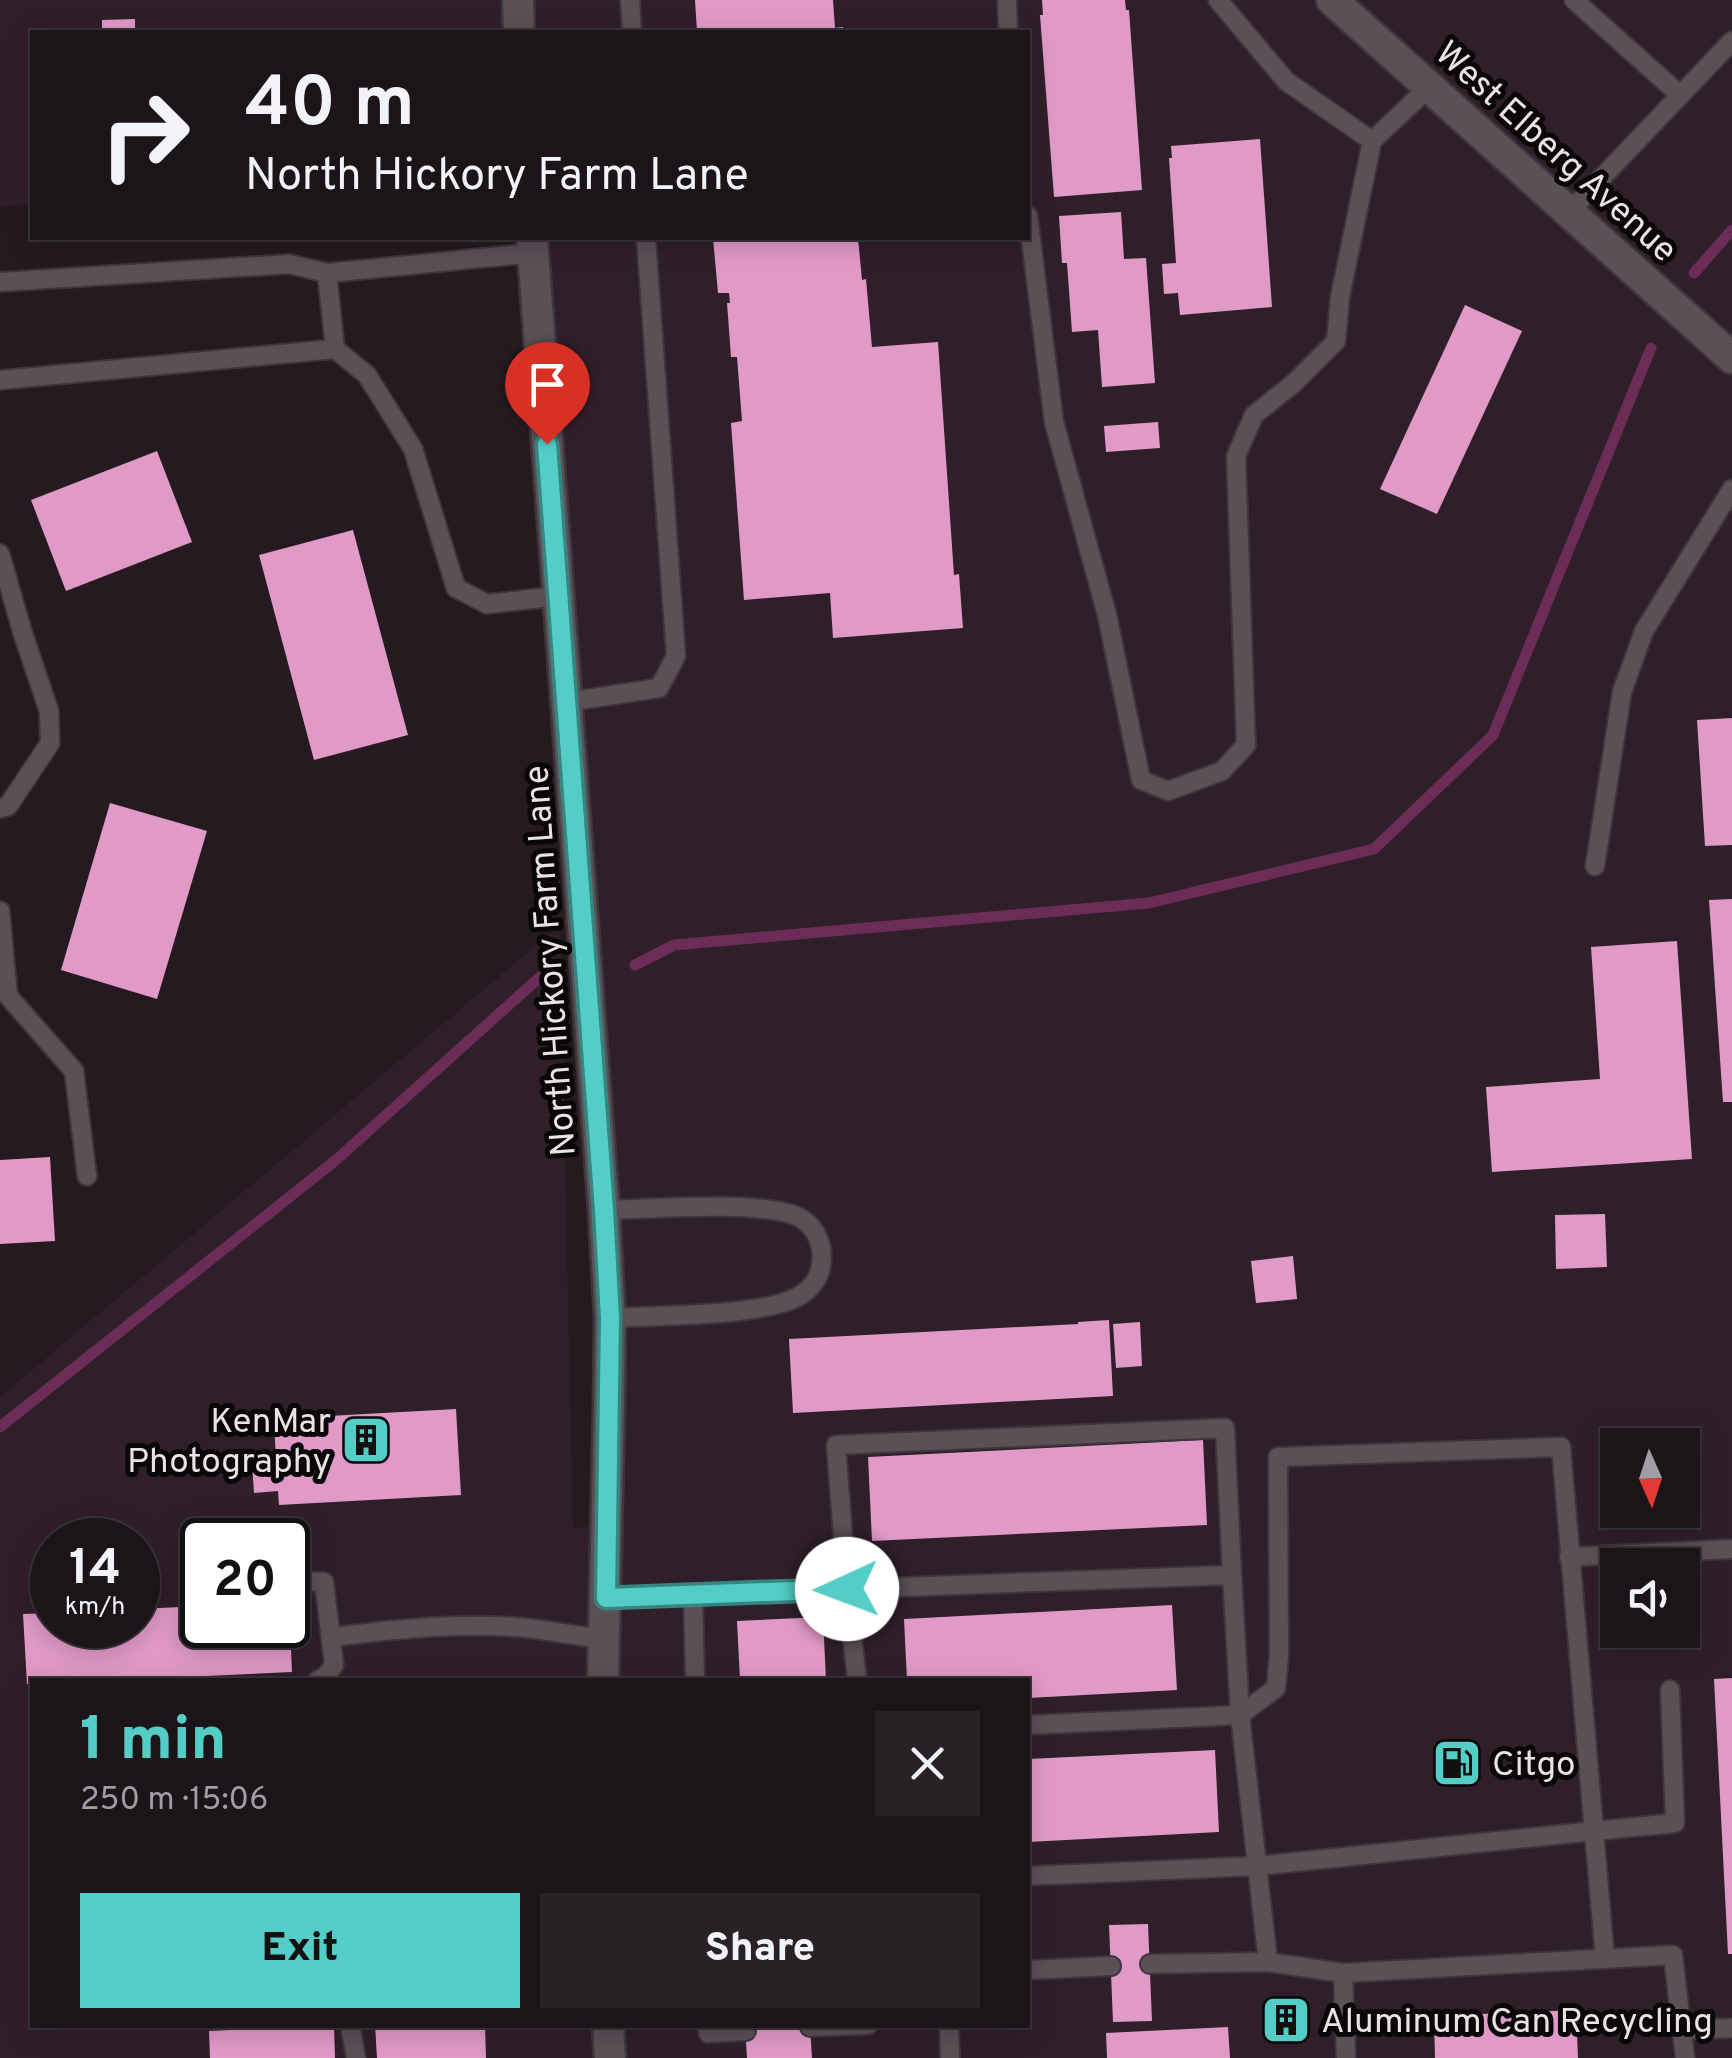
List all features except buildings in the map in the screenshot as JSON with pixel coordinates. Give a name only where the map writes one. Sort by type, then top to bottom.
[{"type":"street","points":[[518,0],[520,30]]},
{"type":"street","name":"West Elberg Avenue","points":[[1332,0],[1732,358]]},
{"type":"street","name":"North Hickory Farm Lane","points":[[532,245],[610,1318],[603,1678]]},
{"type":"street","points":[[608,2028],[610,2058]]},
{"type":"lane","points":[[630,0],[632,30]]},
{"type":"lane","points":[[1007,0],[1008,30]]},
{"type":"lane","points":[[1218,0],[1286,81],[1372,141]]},
{"type":"lane","points":[[1574,0],[1680,95]]},
{"type":"lane","points":[[1568,212],[1732,40]]},
{"type":"lane","points":[[1030,232],[1054,422],[1107,615],[1140,780],[1168,791],[1222,771],[1246,745],[1236,456],[1254,415],[1294,383],[1336,341],[1340,297],[1372,141],[1428,87]]},
{"type":"lane","points":[[567,702],[659,688],[676,656],[646,240]]},
{"type":"lane","points":[[0,282],[289,264],[328,273],[532,245]]},
{"type":"lane","points":[[328,273],[334,349]]},
{"type":"lane","points":[[0,380],[334,349],[367,375],[413,449],[456,588],[486,604],[558,596]]},
{"type":"lane","points":[[1595,866],[1622,692],[1644,631],[1732,490]]},
{"type":"lane","points":[[0,554],[50,711],[50,743],[8,806],[0,808]]},
{"type":"lane","points":[[0,911],[8,996],[74,1071],[87,1176]]},
{"type":"lane","points":[[604,1210],[726,1207],[778,1212],[801,1218],[819,1240],[821,1254],[821,1269],[810,1288],[782,1303],[740,1310],[610,1318]]},
{"type":"lane","points":[[857,1678],[836,1445],[1225,1428],[1240,1715],[1268,1962]]},
{"type":"lane","points":[[1030,1725],[1240,1715],[1276,1688],[1280,1655],[1278,1457],[1561,1447],[1605,1959]]},
{"type":"lane","points":[[1569,1558],[1732,1550]]},
{"type":"lane","points":[[606,1598],[1232,1575]]},
{"type":"lane","points":[[310,1582],[324,1582],[332,1637],[334,1665],[322,1678]]},
{"type":"lane","points":[[694,1595],[695,1678]]},
{"type":"lane","points":[[332,1637],[459,1627],[524,1628],[604,1639]]},
{"type":"lane","points":[[1030,1876],[1257,1866],[1675,1823],[1670,1690]]},
{"type":"lane","points":[[1150,1964],[1268,1962],[1343,1973],[1674,1955],[1684,2058]]},
{"type":"lane","points":[[1030,1970],[1111,1966]]},
{"type":"lane","points":[[1343,1973],[1346,2058]]},
{"type":"lane","points":[[351,2028],[356,2058]]},
{"type":"lane","points":[[707,2028],[708,2033],[746,2031]]},
{"type":"lane","points":[[948,2028],[950,2058]]},
{"type":"lane","points":[[1683,2030],[1732,2028]]},
{"type":"shaded area","points":[[0,0],[1732,0],[1732,2058],[0,2058],[0,1397],[560,925],[573,1528],[607,1525],[609,1406],[532,240],[1030,240],[1030,30],[30,30],[30,204],[0,206]]},
{"type":"waterway","points":[[1694,273],[1732,230]]},
{"type":"waterway","points":[[635,965],[674,945],[1149,903],[1374,849],[1493,735],[1651,348]]},
{"type":"waterway","points":[[0,1427],[336,1160],[540,977]]},
{"type":"place","name":"KenMar Photography","points":[[366,1440]]},
{"type":"place","name":"Citgo","points":[[1457,1763]]},
{"type":"place","name":"Aluminum Can Recycling","points":[[1286,2020]]},
{"type":"route","points":[[547,444],[610,1318],[606,1598],[847,1589]]}]
